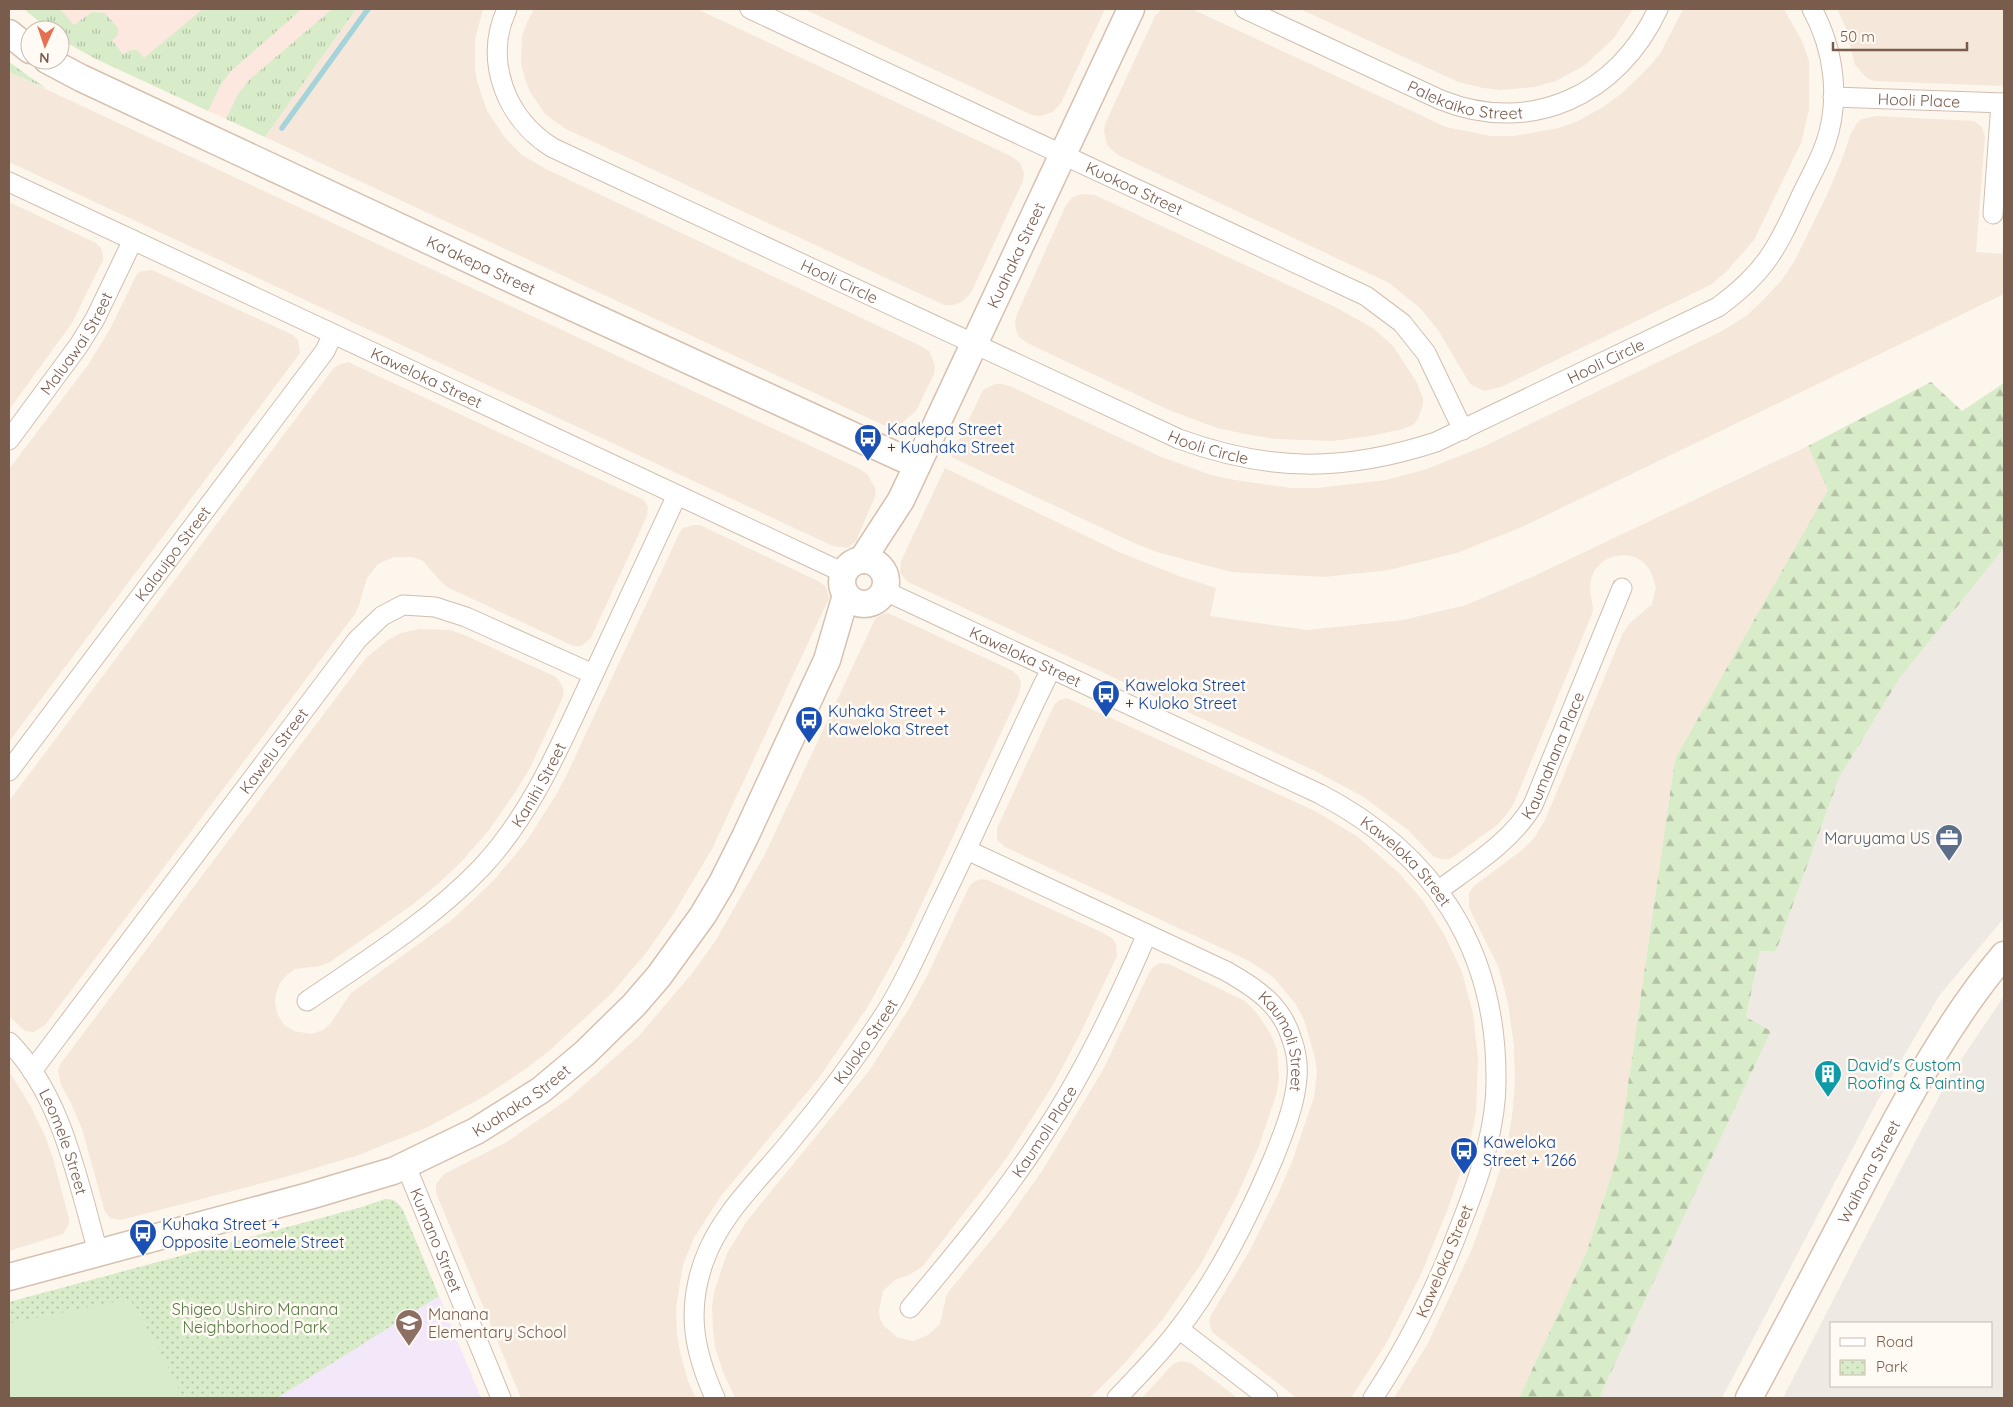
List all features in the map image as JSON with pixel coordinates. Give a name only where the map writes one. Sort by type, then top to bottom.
[{"type":"street","name":"Hooli Circle","points":[[507,9],[497,46],[501,83],[507,99],[517,115],[536,137],[563,152],[1179,439],[1205,449],[1253,460],[1299,465],[1357,462],[1405,452],[1436,442],[1718,307],[1742,289],[1763,267],[1781,238],[1825,144],[1833,97],[1833,78],[1827,45],[1812,9]]},
{"type":"street","name":"Kuokoa Street","points":[[750,9],[1366,296],[1402,323],[1426,353],[1463,430]]},
{"type":"street","name":"Kuahaka Street","points":[[9,1277],[308,1196],[406,1166],[476,1131],[541,1090],[603,1037],[660,976],[703,915],[722,883],[828,660],[856,622],[864,582],[1132,9]]},
{"type":"street","name":"Palekaiko Street","points":[[1246,9],[1458,107],[1505,113],[1550,107],[1583,93],[1600,83],[1624,62],[1640,42],[1658,9]]},
{"type":"street","points":[[9,33],[20,42]]},
{"type":"street","name":"Ka'akepa Street","points":[[66,70],[513,280],[917,466]]},
{"type":"street","name":"Hooli Place","points":[[1833,97],[2002,103]]},
{"type":"street","points":[[1993,214],[2002,103]]},
{"type":"street","name":"Kaweloka Street","points":[[9,182],[1320,794],[1347,808],[1404,851],[1439,890],[1456,917],[1474,958],[1484,985],[1494,1044],[1496,1078],[1493,1113],[1482,1166],[1449,1258],[1408,1342],[1373,1398]]},
{"type":"street","name":"Maluawai Street","points":[[9,440],[85,336],[133,240]]},
{"type":"street","name":"Kalauipo Street","points":[[9,771],[319,359],[333,334]]},
{"type":"street","name":"Kanihi Street","points":[[307,1001],[410,930],[444,903],[482,867],[523,814],[540,786],[678,494]]},
{"type":"street","name":"Kaumahana Place","points":[[1439,890],[1504,840],[1525,818],[1533,805],[1622,588]]},
{"type":"street","name":"Kawelu Street","points":[[32,1071],[357,640],[382,616],[403,605],[435,607],[466,617],[593,674]]},
{"type":"street","name":"Kuloko Street","points":[[715,1398],[699,1356],[694,1333],[697,1284],[711,1242],[729,1214],[834,1088],[888,1009],[967,850],[1052,669]]},
{"type":"street","name":"Kaumoli Street","points":[[967,850],[1226,970],[1253,986],[1279,1010],[1293,1040],[1298,1076],[1294,1100],[1264,1182],[1224,1261],[1179,1329],[1147,1368],[1117,1398]]},
{"type":"street","name":"Kaumoli Place","points":[[910,1308],[978,1226],[1047,1129],[1097,1042],[1147,934]]},
{"type":"street","name":"Waihona Street","points":[[1749,1398],[1928,1063],[1962,1012],[2004,955]]},
{"type":"street","name":"Leomele Street","points":[[9,1042],[32,1071],[52,1107],[63,1132],[98,1252]]},
{"type":"street","name":"Kumano Street","points":[[406,1166],[501,1398]]},
{"type":"street","points":[[1179,1329],[1268,1398]]},
{"type":"shaded area","points":[[24,9],[356,9],[265,137],[96,59],[70,45],[70,20],[37,20]]},
{"type":"shaded area","points":[[356,9],[483,9],[475,40],[477,81],[487,111],[506,139],[522,155],[546,169],[929,351],[935,365],[934,374],[916,411],[902,423],[890,426],[883,425],[265,137]]},
{"type":"shaded area","points":[[534,9],[697,9],[1011,156],[1020,163],[1024,173],[1023,181],[971,293],[962,302],[944,305],[566,129],[546,115],[530,92],[521,64],[522,36]]},
{"type":"shaded area","points":[[804,9],[1105,9],[1061,103],[1053,112],[1040,116],[1032,115]]},
{"type":"shaded area","points":[[1162,9],[1192,9],[1446,127],[1491,136],[1514,136],[1559,128],[1578,121],[1621,94],[1660,54],[1683,9],[1784,9],[1802,41],[1809,61],[1809,110],[1801,143],[1754,240],[1726,272],[1712,284],[1694,293],[1501,387],[1484,391],[1470,384],[1438,330],[1420,308],[1389,283],[1118,155],[1107,145],[1104,131],[1105,124],[1155,16]]},
{"type":"shaded area","points":[[1300,9],[1633,9],[1614,38],[1585,65],[1556,81],[1535,87],[1501,90],[1458,82]]},
{"type":"shaded area","points":[[1837,9],[2004,9],[2004,86],[1874,81],[1867,78],[1855,65],[1845,26]]},
{"type":"shaded area","points":[[9,72],[860,469],[868,475],[876,490],[875,497],[856,541],[848,548],[833,546],[9,162]]},
{"type":"shaded area","points":[[1876,116],[1974,121],[1982,127],[1985,137],[1976,252],[2002,254],[2004,244],[2004,294],[1522,527],[1457,553],[1389,570],[1324,577],[1231,572],[1160,553],[1136,544],[951,457],[983,390],[995,384],[1003,384],[1159,456],[1211,475],[1235,480],[1292,488],[1317,488],[1386,480],[1424,470],[1485,446],[1722,331],[1746,316],[1781,281],[1794,262],[1826,197],[1851,133],[1857,123],[1862,119]]},
{"type":"shaded area","points":[[1083,194],[1095,195],[1333,306],[1373,328],[1393,346],[1416,381],[1423,398],[1423,405],[1418,419],[1413,425],[1403,429],[1333,441],[1275,439],[1245,434],[1217,428],[1171,411],[1027,343],[1019,337],[1016,330],[1017,314],[1066,205],[1073,197]]},
{"type":"shaded area","points":[[9,202],[96,243],[101,248],[103,260],[72,323],[9,410]]},
{"type":"shaded area","points":[[152,270],[293,335],[298,340],[300,353],[9,742],[9,469],[88,365],[110,329],[137,274],[142,271]]},
{"type":"shaded area","points":[[348,362],[644,500],[648,507],[647,516],[591,638],[581,646],[573,646],[447,587],[423,561],[413,557],[394,557],[378,564],[367,578],[355,614],[45,1025],[34,1032],[25,1031],[9,1016],[9,801],[333,369],[338,365]]},
{"type":"shaded area","points":[[1808,446],[1829,490],[1675,759],[1618,1154],[1587,1251],[1519,1398],[1394,1398],[1427,1345],[1471,1251],[1494,1189],[1507,1145],[1512,1117],[1515,1084],[1514,1047],[1508,1003],[1498,966],[1469,908],[1469,893],[1474,886],[1522,850],[1535,837],[1545,820],[1623,633],[1630,623],[1652,604],[1656,587],[1650,570],[1635,557],[1625,555],[1607,559],[1594,571],[1590,589],[1592,614],[1514,803],[1497,825],[1450,859],[1442,859],[1434,857],[1408,830],[1362,796],[1315,771],[908,582],[900,573],[901,561],[945,468],[1119,552],[1179,576],[1216,588],[1210,616],[1307,630],[1403,620],[1466,605],[1534,576]]},
{"type":"shaded area","points":[[700,525],[820,582],[826,587],[829,598],[712,849],[674,913],[646,953],[611,994],[548,1052],[485,1096],[426,1128],[356,1156],[282,1178],[121,1220],[110,1218],[105,1212],[82,1129],[61,1085],[58,1070],[61,1063],[366,658],[388,640],[401,633],[418,629],[450,630],[556,677],[564,690],[563,697],[530,768],[516,791],[489,830],[462,861],[412,905],[330,962],[320,966],[295,969],[280,983],[275,1002],[277,1013],[284,1025],[294,1031],[311,1034],[323,1030],[330,1024],[351,993],[453,919],[493,881],[526,842],[556,795],[568,772],[679,534],[683,528]]},
{"type":"shaded area","points":[[2004,548],[2004,918],[1939,996],[1878,1100],[1722,1398],[1599,1398],[1771,1031],[1746,1017],[1760,951],[1776,951],[1839,778],[1899,679]]},
{"type":"shaded area","points":[[888,613],[1013,671],[1019,677],[1021,685],[1019,694],[906,938],[867,1008],[818,1079],[721,1196],[694,1238],[683,1265],[676,1308],[680,1352],[688,1381],[696,1398],[521,1398],[436,1193],[436,1184],[444,1174],[507,1142],[568,1099],[639,1036],[693,972],[716,940],[765,854],[875,619],[882,614]]},
{"type":"shaded area","points":[[1067,698],[1317,812],[1358,837],[1400,874],[1423,901],[1444,934],[1462,972],[1473,1013],[1478,1058],[1476,1113],[1468,1151],[1447,1211],[1422,1272],[1387,1342],[1351,1398],[1297,1398],[1212,1332],[1209,1323],[1211,1315],[1249,1252],[1278,1194],[1293,1159],[1314,1097],[1317,1072],[1315,1058],[1304,1020],[1295,1003],[1273,977],[1249,961],[1005,847],[997,840],[997,828],[1054,705],[1059,700]]},
{"type":"shaded area","points":[[980,879],[988,880],[1112,938],[1116,944],[1117,956],[1080,1034],[1053,1085],[1006,1159],[922,1267],[909,1275],[895,1280],[883,1291],[879,1311],[880,1319],[884,1326],[897,1337],[913,1341],[928,1335],[940,1324],[949,1291],[1006,1222],[1042,1171],[1103,1070],[1149,973],[1152,968],[1160,963],[1169,964],[1245,1001],[1257,1013],[1270,1033],[1277,1049],[1279,1077],[1277,1092],[1259,1146],[1238,1194],[1201,1264],[1163,1319],[1123,1365],[1090,1398],[735,1398],[723,1372],[715,1347],[713,1329],[712,1306],[714,1292],[727,1253],[747,1221],[869,1071],[910,1007],[928,974],[969,887]]},
{"type":"shaded area","points":[[2004,996],[2004,1398],[1783,1398],[1950,1076]]},
{"type":"shaded area","points":[[9,1071],[31,1107],[45,1136],[53,1158],[69,1224],[63,1234],[9,1251]]},
{"type":"shaded area","name":"Manana Elementary School","points":[[439,1296],[481,1398],[277,1398]]},
{"type":"shaded area","points":[[1181,1361],[1191,1363],[1238,1398],[1142,1398],[1173,1364]]},
{"type":"green space","points":[[24,9],[60,9],[70,20],[37,20]]},
{"type":"green space","points":[[203,9],[302,9],[231,71],[220,86],[208,111],[96,59],[70,45],[70,20],[74,25],[92,12],[105,13],[118,28],[118,35],[112,40],[123,54],[131,50],[137,50],[144,58]]},
{"type":"green space","points":[[332,9],[356,9],[265,137],[226,119],[238,94],[249,80]]},
{"type":"green space","points":[[9,62],[47,89],[9,72]]},
{"type":"green space","points":[[1931,382],[1962,411],[2004,383],[2004,548],[1899,679],[1839,778],[1776,951],[1760,951],[1746,1017],[1771,1031],[1599,1398],[1519,1398],[1587,1251],[1618,1154],[1675,759],[1828,490],[1808,446]]},
{"type":"green space","name":"Shigeo Ushiro Manana Neighborhood Park","points":[[385,1199],[396,1202],[403,1210],[439,1296],[277,1398],[9,1398],[9,1302],[362,1207]]},
{"type":"green space","points":[[130,1299],[158,1347],[182,1398],[9,1398],[9,1323]]},
{"type":"waterway","points":[[282,128],[368,9]]},
{"type":"place","name":"Kaakepa Street + Kuahaka Street","points":[[868,462]]},
{"type":"place","name":"Kaweloka Street + Kuloko Street","points":[[1106,718]]},
{"type":"place","name":"Kuhaka Street + Kaweloka Street","points":[[809,744]]},
{"type":"place","name":"Maruyama US","points":[[1949,862]]},
{"type":"place","name":"David's Custom Roofing & Painting","points":[[1828,1098]]},
{"type":"place","name":"Kaweloka Street + 1266","points":[[1464,1175]]},
{"type":"place","name":"Kuhaka Street + Opposite Leomele Street","points":[[143,1257]]},
{"type":"place","name":"Manana Elementary School","points":[[409,1347]]}]
